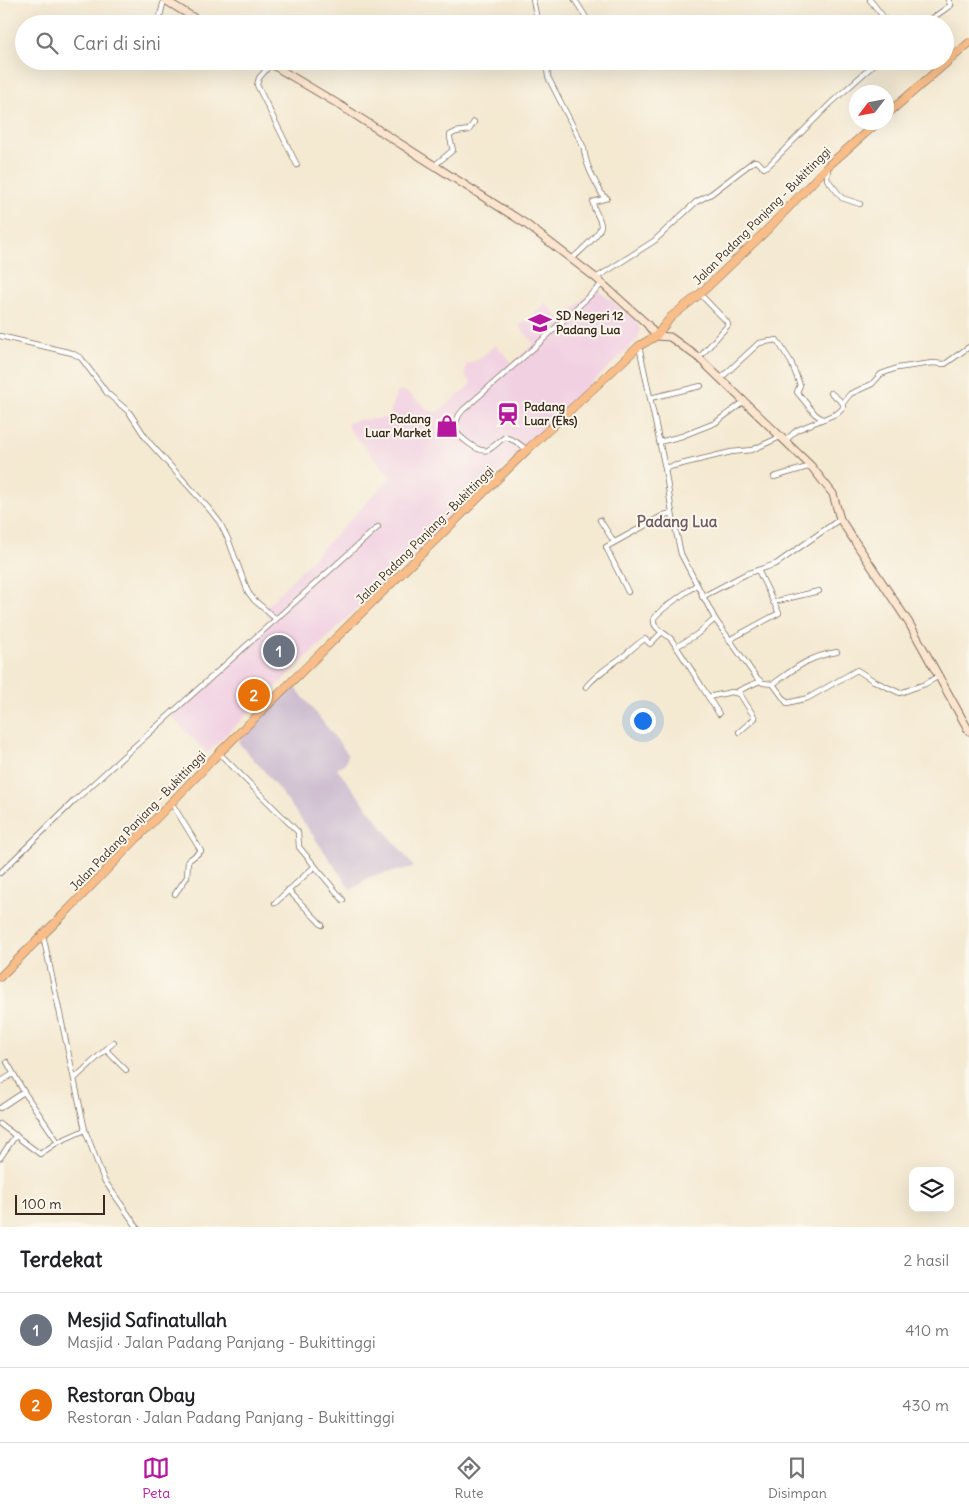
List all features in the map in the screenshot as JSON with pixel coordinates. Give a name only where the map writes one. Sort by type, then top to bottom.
[{"type":"highway","points":[[954,56],[969,43]]},
{"type":"highway","points":[[894,108],[937,70]]},
{"type":"highway","name":"Jalan Padang Panjang - Bukittinggi","points":[[0,977],[219,753],[527,450],[639,346],[656,336],[671,316],[700,294],[766,232],[828,166],[869,130]]},
{"type":"main road","points":[[164,0],[189,15]]},
{"type":"main road","points":[[280,70],[526,224],[573,258],[647,324],[656,336],[670,337],[699,358],[745,401],[811,466],[833,494],[840,519],[909,623],[969,731]]},
{"type":"street","points":[[160,15],[164,0]]},
{"type":"street","points":[[532,0],[536,15]]},
{"type":"street","points":[[575,0],[585,15]]},
{"type":"street","points":[[870,0],[882,15]]},
{"type":"street","points":[[937,15],[951,5],[948,0]]},
{"type":"street","points":[[264,70],[258,78],[258,85],[297,165]]},
{"type":"street","points":[[547,70],[548,77],[584,148],[584,158],[589,169],[603,196],[607,198],[592,202],[601,224],[600,230],[595,238],[573,258]]},
{"type":"street","points":[[596,278],[654,241],[696,202],[711,194],[754,161],[764,168],[769,165],[831,103],[868,70]]},
{"type":"street","points":[[434,166],[452,150],[450,135],[469,130],[474,122]]},
{"type":"street","points":[[828,166],[827,179],[842,198],[860,204]]},
{"type":"street","points":[[527,450],[505,437],[487,450],[480,450],[462,439],[453,430],[454,426],[463,410],[536,346],[602,284]]},
{"type":"street","points":[[699,358],[728,325],[700,294]]},
{"type":"street","points":[[0,336],[72,353],[81,358],[107,393],[129,412],[148,440],[210,510],[228,539],[248,592],[254,600],[276,619]]},
{"type":"street","points":[[721,378],[759,343],[777,340],[790,362],[800,385],[797,392],[815,414],[822,419]]},
{"type":"street","points":[[639,346],[681,554],[693,574],[696,585],[714,619],[760,680],[767,684],[773,684],[800,664],[816,656],[837,652]]},
{"type":"street","points":[[665,468],[731,452],[752,450],[783,439],[797,430],[838,413],[843,408],[843,402],[854,391],[872,384],[880,374],[897,368],[932,363],[945,364],[969,347]]},
{"type":"street","points":[[650,398],[701,386]]},
{"type":"street","points":[[831,393],[843,402]]},
{"type":"street","points":[[659,442],[682,436],[715,423],[745,401]]},
{"type":"street","points":[[774,477],[811,466]]},
{"type":"street","points":[[628,592],[606,547],[664,515],[672,513]]},
{"type":"street","points":[[702,596],[737,578],[776,564],[840,519]]},
{"type":"street","points":[[600,520],[614,542]]},
{"type":"street","points":[[0,873],[74,801],[378,527]]},
{"type":"street","points":[[729,640],[779,613],[758,570]]},
{"type":"street","points":[[696,585],[654,617],[654,622],[661,633],[667,634],[719,714]]},
{"type":"street","points":[[773,602],[819,591]]},
{"type":"street","points":[[676,647],[696,635],[714,619]]},
{"type":"street","points":[[586,687],[598,674],[645,639],[648,642],[655,640],[661,633]]},
{"type":"street","points":[[773,684],[786,703],[808,698],[857,670],[874,681],[900,693],[925,684],[939,676]]},
{"type":"street","points":[[739,694],[740,690],[760,680]]},
{"type":"street","points":[[708,697],[732,692],[739,694],[755,718],[739,732]]},
{"type":"street","points":[[219,753],[298,832],[299,847],[343,900]]},
{"type":"street","points":[[171,802],[201,850],[188,861],[187,877],[175,894]]},
{"type":"street","points":[[274,903],[315,866]]},
{"type":"street","points":[[288,890],[322,925]]},
{"type":"street","points":[[43,935],[85,1130],[104,1180],[137,1227]]},
{"type":"street","points":[[74,1079],[114,1042]]},
{"type":"street","points":[[106,1050],[126,1070]]},
{"type":"street","points":[[6,1062],[58,1142]]},
{"type":"street","points":[[0,1082],[13,1074]]},
{"type":"street","points":[[0,1108],[24,1092]]},
{"type":"street","points":[[0,1124],[40,1154],[58,1142],[85,1130]]},
{"type":"street","points":[[0,1157],[16,1136]]},
{"type":"shaded area","name":"Padang Luar Market","points":[[599,290],[636,321],[640,329],[638,339],[207,753],[171,716],[272,620],[263,610],[391,477],[349,429],[347,423],[358,420],[385,418],[390,415],[396,394],[401,390],[422,403],[427,410],[439,411],[469,386],[471,382],[465,376],[466,364],[478,360],[496,345],[512,363],[534,344],[519,326],[546,303],[561,320],[593,291]]},
{"type":"shaded area","points":[[293,684],[348,754],[346,762],[337,769],[414,867],[369,877],[351,890],[305,824],[265,772],[238,742]]},
{"type":"place","name":"SD Negeri 12 Padang Lua","points":[[540,323]]},
{"type":"place","name":"Padang Luar (Eks)","points":[[508,414]]},
{"type":"place","name":"Padang Luar Market","points":[[447,426]]},
{"type":"place","name":"Mesjid Safinatullah","points":[[279,651]]},
{"type":"place","name":"Restoran Obay","points":[[254,695]]},
{"type":"district","name":"Padang Lua","points":[[677,522]]}]
